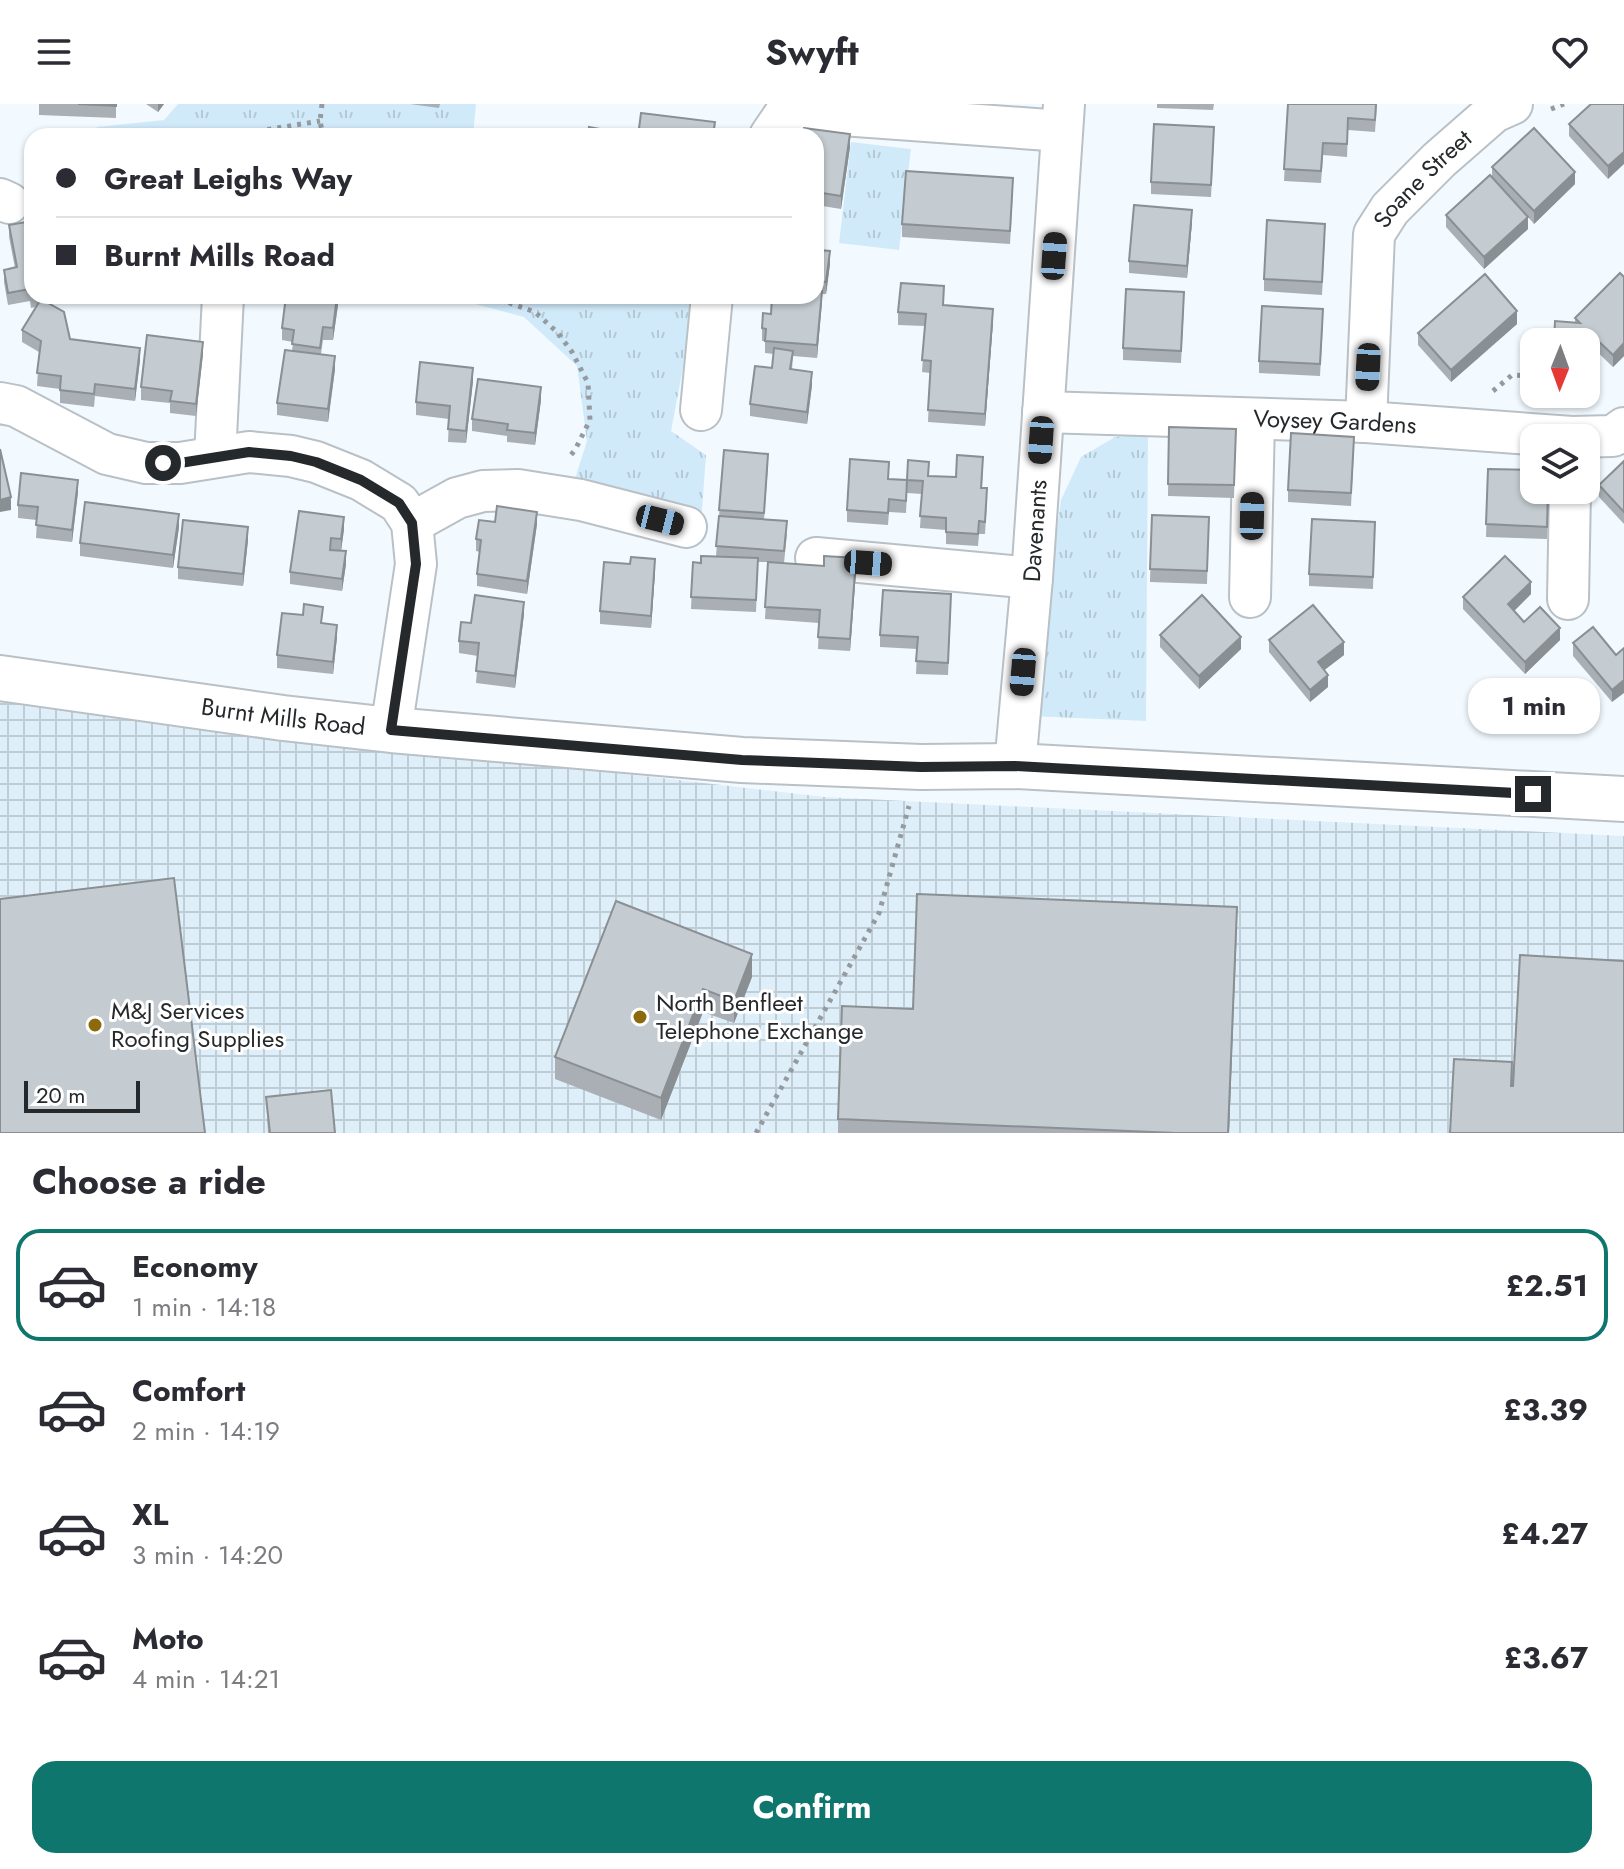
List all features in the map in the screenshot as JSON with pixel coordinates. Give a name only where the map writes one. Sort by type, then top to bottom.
[{"type":"street","name":"Soane Street","points":[[1366,422],[1374,234],[1390,209],[1439,160],[1494,112],[1529,107]]},
{"type":"street","points":[[779,117],[1063,117]]},
{"type":"street","name":"Davenants","points":[[1015,766],[1032,578],[1063,117]]},
{"type":"street","points":[[215,457],[223,304]]},
{"type":"street","points":[[701,410],[711,304]]},
{"type":"street","points":[[0,403],[16,406],[107,454],[146,463],[180,463],[249,452],[272,453],[316,462],[361,480],[399,503],[412,523],[416,564],[391,730]]},
{"type":"street","name":"Voysey Gardens","points":[[1043,412],[1366,422],[1520,434]]},
{"type":"street","points":[[1250,597],[1254,419]]},
{"type":"street","name":"Voysey Gardens","points":[[1600,437],[1613,436],[1624,428]]},
{"type":"street","points":[[412,523],[457,498],[483,491],[518,490],[581,500],[686,527]]},
{"type":"street","points":[[1568,599],[1570,504]]},
{"type":"street","points":[[816,558],[1032,578]]},
{"type":"street","name":"Burnt Mills Road","points":[[0,678],[391,730],[742,760],[921,767],[1015,766],[1624,799]]},
{"type":"path","points":[[321,128],[322,104]]},
{"type":"path","points":[[1529,107],[1564,104]]},
{"type":"path","points":[[277,128],[320,121]]},
{"type":"path","points":[[512,304],[535,312],[558,333],[588,383],[590,420],[567,459]]},
{"type":"path","points":[[1489,394],[1512,375],[1520,375]]},
{"type":"path","points":[[756,1133],[879,913],[921,767]]},
{"type":"shaded area","points":[[0,701],[825,797],[1624,836],[1624,1133],[0,1133]]},
{"type":"green space","points":[[178,104],[476,104],[474,128],[97,128],[164,120]]},
{"type":"green space","points":[[851,142],[911,149],[899,250],[839,243]]},
{"type":"green space","points":[[475,304],[691,304],[692,320],[671,431],[706,455],[700,538],[565,510],[587,441],[577,366],[524,317]]},
{"type":"green space","points":[[1148,434],[1146,721],[1031,716],[1061,500],[1081,457],[1115,437]]},
{"type":"building","points":[[1288,104],[1376,104],[1375,120],[1348,118],[1347,144],[1323,143],[1321,171],[1284,169]]},
{"type":"building","points":[[1591,104],[1624,104],[1624,152],[1608,166],[1569,124]]},
{"type":"building","points":[[641,113],[715,122],[714,128],[639,128]]},
{"type":"building","points":[[1154,124],[1214,127],[1211,185],[1151,182]]},
{"type":"building","points":[[1534,128],[1575,172],[1534,211],[1492,167]]},
{"type":"building","points":[[824,131],[850,134],[841,196],[824,193]]},
{"type":"building","points":[[906,171],[1013,178],[1010,231],[902,224]]},
{"type":"building","points":[[1490,175],[1528,217],[1484,257],[1446,215]]},
{"type":"building","points":[[1134,205],[1192,210],[1187,266],[1129,261]]},
{"type":"building","points":[[1267,220],[1325,224],[1322,282],[1264,279]]},
{"type":"building","points":[[24,222],[24,290],[8,293],[4,270],[17,267],[9,225]]},
{"type":"building","points":[[824,250],[830,251],[824,282]]},
{"type":"building","points":[[1620,273],[1624,277],[1624,343],[1613,355],[1600,343],[1600,328],[1555,328],[1555,321],[1580,323],[1575,318]]},
{"type":"building","points":[[1485,274],[1517,311],[1451,370],[1418,333]]},
{"type":"building","points":[[901,283],[944,286],[943,305],[993,309],[985,414],[928,410],[931,361],[922,360],[926,314],[898,312]]},
{"type":"building","points":[[1126,289],[1184,292],[1181,351],[1123,348]]},
{"type":"building","points":[[38,304],[50,304],[64,312],[70,339],[140,348],[135,389],[95,384],[94,394],[60,390],[61,376],[37,373],[41,341],[22,330]]},
{"type":"building","points":[[285,304],[336,304],[333,328],[323,327],[320,348],[292,344],[294,330],[282,328]]},
{"type":"building","points":[[772,304],[821,304],[817,345],[765,341],[763,313],[771,314]]},
{"type":"building","points":[[1262,306],[1323,309],[1320,364],[1259,361]]},
{"type":"building","points":[[147,335],[203,342],[196,404],[170,401],[172,391],[141,387]]},
{"type":"building","points":[[774,348],[793,351],[790,369],[812,372],[807,412],[750,404],[755,366],[772,368]]},
{"type":"building","points":[[285,350],[335,356],[328,409],[277,403]]},
{"type":"building","points":[[420,362],[473,368],[466,431],[448,429],[450,406],[416,402]]},
{"type":"building","points":[[478,379],[541,387],[535,433],[507,430],[508,424],[472,419]]},
{"type":"building","points":[[1169,427],[1236,429],[1234,485],[1168,484]]},
{"type":"building","points":[[1291,433],[1354,437],[1351,493],[1288,490]]},
{"type":"building","points":[[0,449],[11,497],[0,500]]},
{"type":"building","points":[[724,450],[768,454],[764,513],[719,510]]},
{"type":"building","points":[[957,455],[983,457],[981,488],[987,488],[985,522],[979,521],[978,534],[946,532],[946,518],[920,516],[923,481],[907,480],[908,460],[929,462],[928,476],[956,477]]},
{"type":"building","points":[[850,459],[889,462],[888,479],[907,480],[906,501],[889,499],[888,513],[847,510]]},
{"type":"building","points":[[1624,461],[1624,512],[1600,486]]},
{"type":"building","points":[[1488,469],[1520,470],[1520,504],[1548,504],[1547,527],[1486,524]]},
{"type":"building","points":[[21,473],[78,480],[72,530],[36,525],[38,507],[18,505]]},
{"type":"building","points":[[85,502],[179,514],[173,555],[80,543]]},
{"type":"building","points":[[497,506],[537,512],[527,581],[477,574],[481,540],[476,539],[479,520],[495,522]]},
{"type":"building","points":[[299,511],[344,517],[341,539],[331,538],[330,550],[346,551],[342,579],[290,572]]},
{"type":"building","points":[[1152,515],[1209,517],[1207,571],[1150,569]]},
{"type":"building","points":[[719,516],[787,521],[784,551],[716,546]]},
{"type":"building","points":[[1312,519],[1375,522],[1373,577],[1309,574]]},
{"type":"building","points":[[183,520],[248,527],[243,574],[178,567]]},
{"type":"building","points":[[701,556],[758,558],[756,600],[691,597],[693,562],[701,563]]},
{"type":"building","points":[[824,556],[856,558],[850,639],[818,637],[820,610],[765,607],[768,562],[824,566]]},
{"type":"building","points":[[1505,556],[1531,582],[1508,604],[1524,622],[1540,607],[1560,628],[1525,662],[1463,597]]},
{"type":"building","points":[[631,557],[655,559],[651,616],[600,611],[604,562],[630,564]]},
{"type":"building","points":[[883,590],[951,594],[948,663],[916,661],[918,637],[880,635]]},
{"type":"building","points":[[475,595],[524,602],[515,676],[476,671],[479,643],[459,641],[461,622],[471,623]]},
{"type":"building","points":[[1202,595],[1241,637],[1199,676],[1160,635]]},
{"type":"building","points":[[304,604],[323,607],[321,623],[337,625],[333,662],[277,655],[282,613],[303,615]]},
{"type":"building","points":[[1313,605],[1344,642],[1318,662],[1328,675],[1310,690],[1269,640]]},
{"type":"building","points":[[1593,627],[1616,655],[1624,648],[1624,680],[1612,690],[1573,643]]},
{"type":"building","name":"M&J Services Roofing Supplies","points":[[174,878],[205,1133],[0,1133],[0,899]]},
{"type":"building","points":[[917,894],[1237,907],[1228,1133],[838,1119],[842,1006],[913,1009]]},
{"type":"building","name":"North Benfleet Telephone Exchange","points":[[616,901],[752,954],[734,1001],[703,989],[661,1098],[555,1057]]},
{"type":"building","points":[[1520,955],[1624,961],[1624,1133],[1450,1133],[1454,1059],[1512,1062],[1513,1086]]},
{"type":"building","points":[[331,1090],[335,1133],[270,1133],[266,1097]]},
{"type":"place","name":"North Benfleet Telephone Exchange","points":[[640,1017]]},
{"type":"place","name":"M&J Services Roofing Supplies","points":[[95,1025]]},
{"type":"route","points":[[163,463],[249,452],[291,456],[316,462],[361,480],[399,503],[412,523],[416,564],[391,730],[742,760],[921,767],[1015,766],[1533,794]]}]
